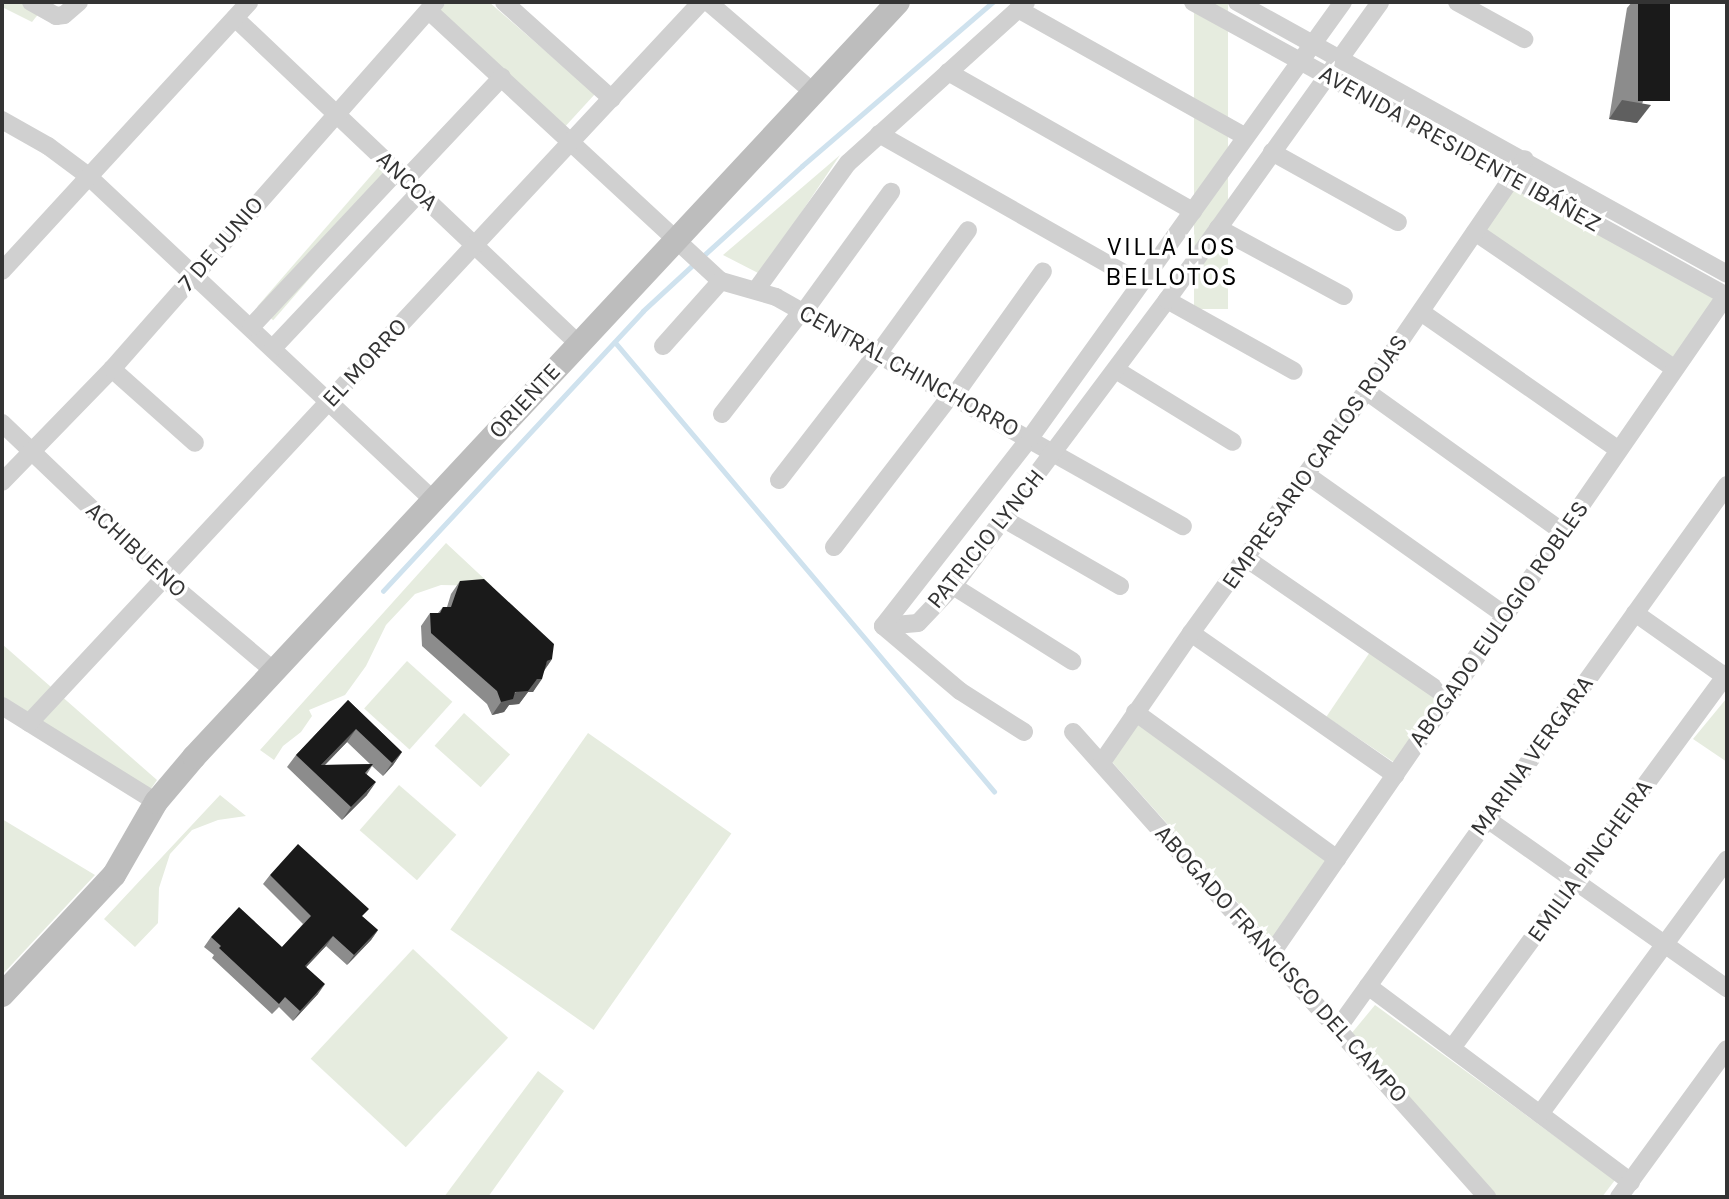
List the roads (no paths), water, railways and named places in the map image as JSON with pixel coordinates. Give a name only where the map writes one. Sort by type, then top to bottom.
[{"type":"street","points":[[31,2],[55,16],[64,16],[79,2]]},
{"type":"street","points":[[2,271],[87,175],[249,2]]},
{"type":"street","points":[[504,2],[612,100]]},
{"type":"street","name":"EL MORRO","points":[[29,723],[701,2]]},
{"type":"street","points":[[708,2],[814,93]]},
{"type":"street","name":"ORIENTE","points":[[2,995],[114,875],[156,802],[211,738],[898,2]]},
{"type":"street","name":"AVENIDA PRESIDENTE IBÁÑEZ","points":[[1193,2],[1727,296]]},
{"type":"street","name":"AVENIDA PRESIDENTE IBÁÑEZ","points":[[1237,2],[1525,159],[1727,274]]},
{"type":"street","name":"PATRICIO LYNCH","points":[[883,626],[1030,438],[1343,2]]},
{"type":"street","name":"PATRICIO LYNCH","points":[[883,626],[918,623],[953,586],[1116,370],[1380,2]]},
{"type":"street","points":[[1457,2],[1524,39]]},
{"type":"street","points":[[756,290],[848,163],[1022,5],[1246,137]]},
{"type":"street","name":"CENTRAL CHINCHORRO","points":[[433,6],[502,77],[716,277],[756,290],[802,312],[1183,526]]},
{"type":"street","name":"7 DE JUNIO","points":[[2,482],[112,369],[433,6]]},
{"type":"street","name":"ANCOA","points":[[235,18],[578,344]]},
{"type":"street","points":[[948,72],[1193,211]]},
{"type":"street","points":[[273,348],[408,181],[502,77]]},
{"type":"street","points":[[2,120],[48,146],[87,175],[433,500]]},
{"type":"street","points":[[879,134],[1141,283]]},
{"type":"street","points":[[1272,152],[1398,222]]},
{"type":"street","name":"EMPRESARIO CARLOS ROJAS","points":[[1102,762],[1191,633],[1366,391],[1525,159]]},
{"type":"street","points":[[251,327],[408,181]]},
{"type":"street","points":[[722,414],[891,192]]},
{"type":"street","points":[[1218,228],[1344,296]]},
{"type":"street","points":[[779,480],[878,354],[968,230]]},
{"type":"street","points":[[1475,232],[1675,369]]},
{"type":"street","points":[[834,547],[952,395],[1043,271]]},
{"type":"street","points":[[663,346],[716,277]]},
{"type":"street","name":"ABOGADO EULOGIO ROBLES","points":[[1272,953],[1727,296]]},
{"type":"street","points":[[1167,300],[1294,370]]},
{"type":"street","points":[[1421,312],[1619,450]]},
{"type":"street","points":[[112,369],[195,443]]},
{"type":"street","points":[[1116,370],[1233,442]]},
{"type":"street","points":[[1366,391],[1563,532]]},
{"type":"street","name":"ACHIBUENO","points":[[2,422],[165,579],[275,672]]},
{"type":"street","points":[[1307,475],[1505,615]]},
{"type":"street","name":"MARINA VERGARA","points":[[1338,1028],[1727,485]]},
{"type":"street","points":[[1004,519],[1121,586]]},
{"type":"street","points":[[1247,559],[1448,697]]},
{"type":"street","points":[[953,586],[1072,661]]},
{"type":"street","points":[[1635,613],[1726,676]]},
{"type":"street","points":[[883,626],[960,691],[1024,732]]},
{"type":"street","points":[[1191,633],[1395,775]]},
{"type":"street","name":"EMILIA PINCHEIRA","points":[[1452,1048],[1726,676]]},
{"type":"street","points":[[2,706],[156,802]]},
{"type":"street","points":[[1135,712],[1337,859]]},
{"type":"street","name":"ABOGADO FRANCISCO DEL CAMPO","points":[[1073,733],[1102,762],[1487,1197]]},
{"type":"street","points":[[1487,819],[1727,988]]},
{"type":"street","points":[[1540,1114],[1727,859]]},
{"type":"street","points":[[1368,986],[1631,1182]]},
{"type":"street","points":[[1619,1197],[1727,1049]]},
{"type":"waterway","points":[[702,257],[802,166],[993,2]]},
{"type":"waterway","points":[[383,591],[643,311],[695,263]]},
{"type":"waterway","points":[[615,342],[994,791]]},
{"type":"district","name":"VILLA LOS BELLOTOS","points":[[1172,262]]}]
